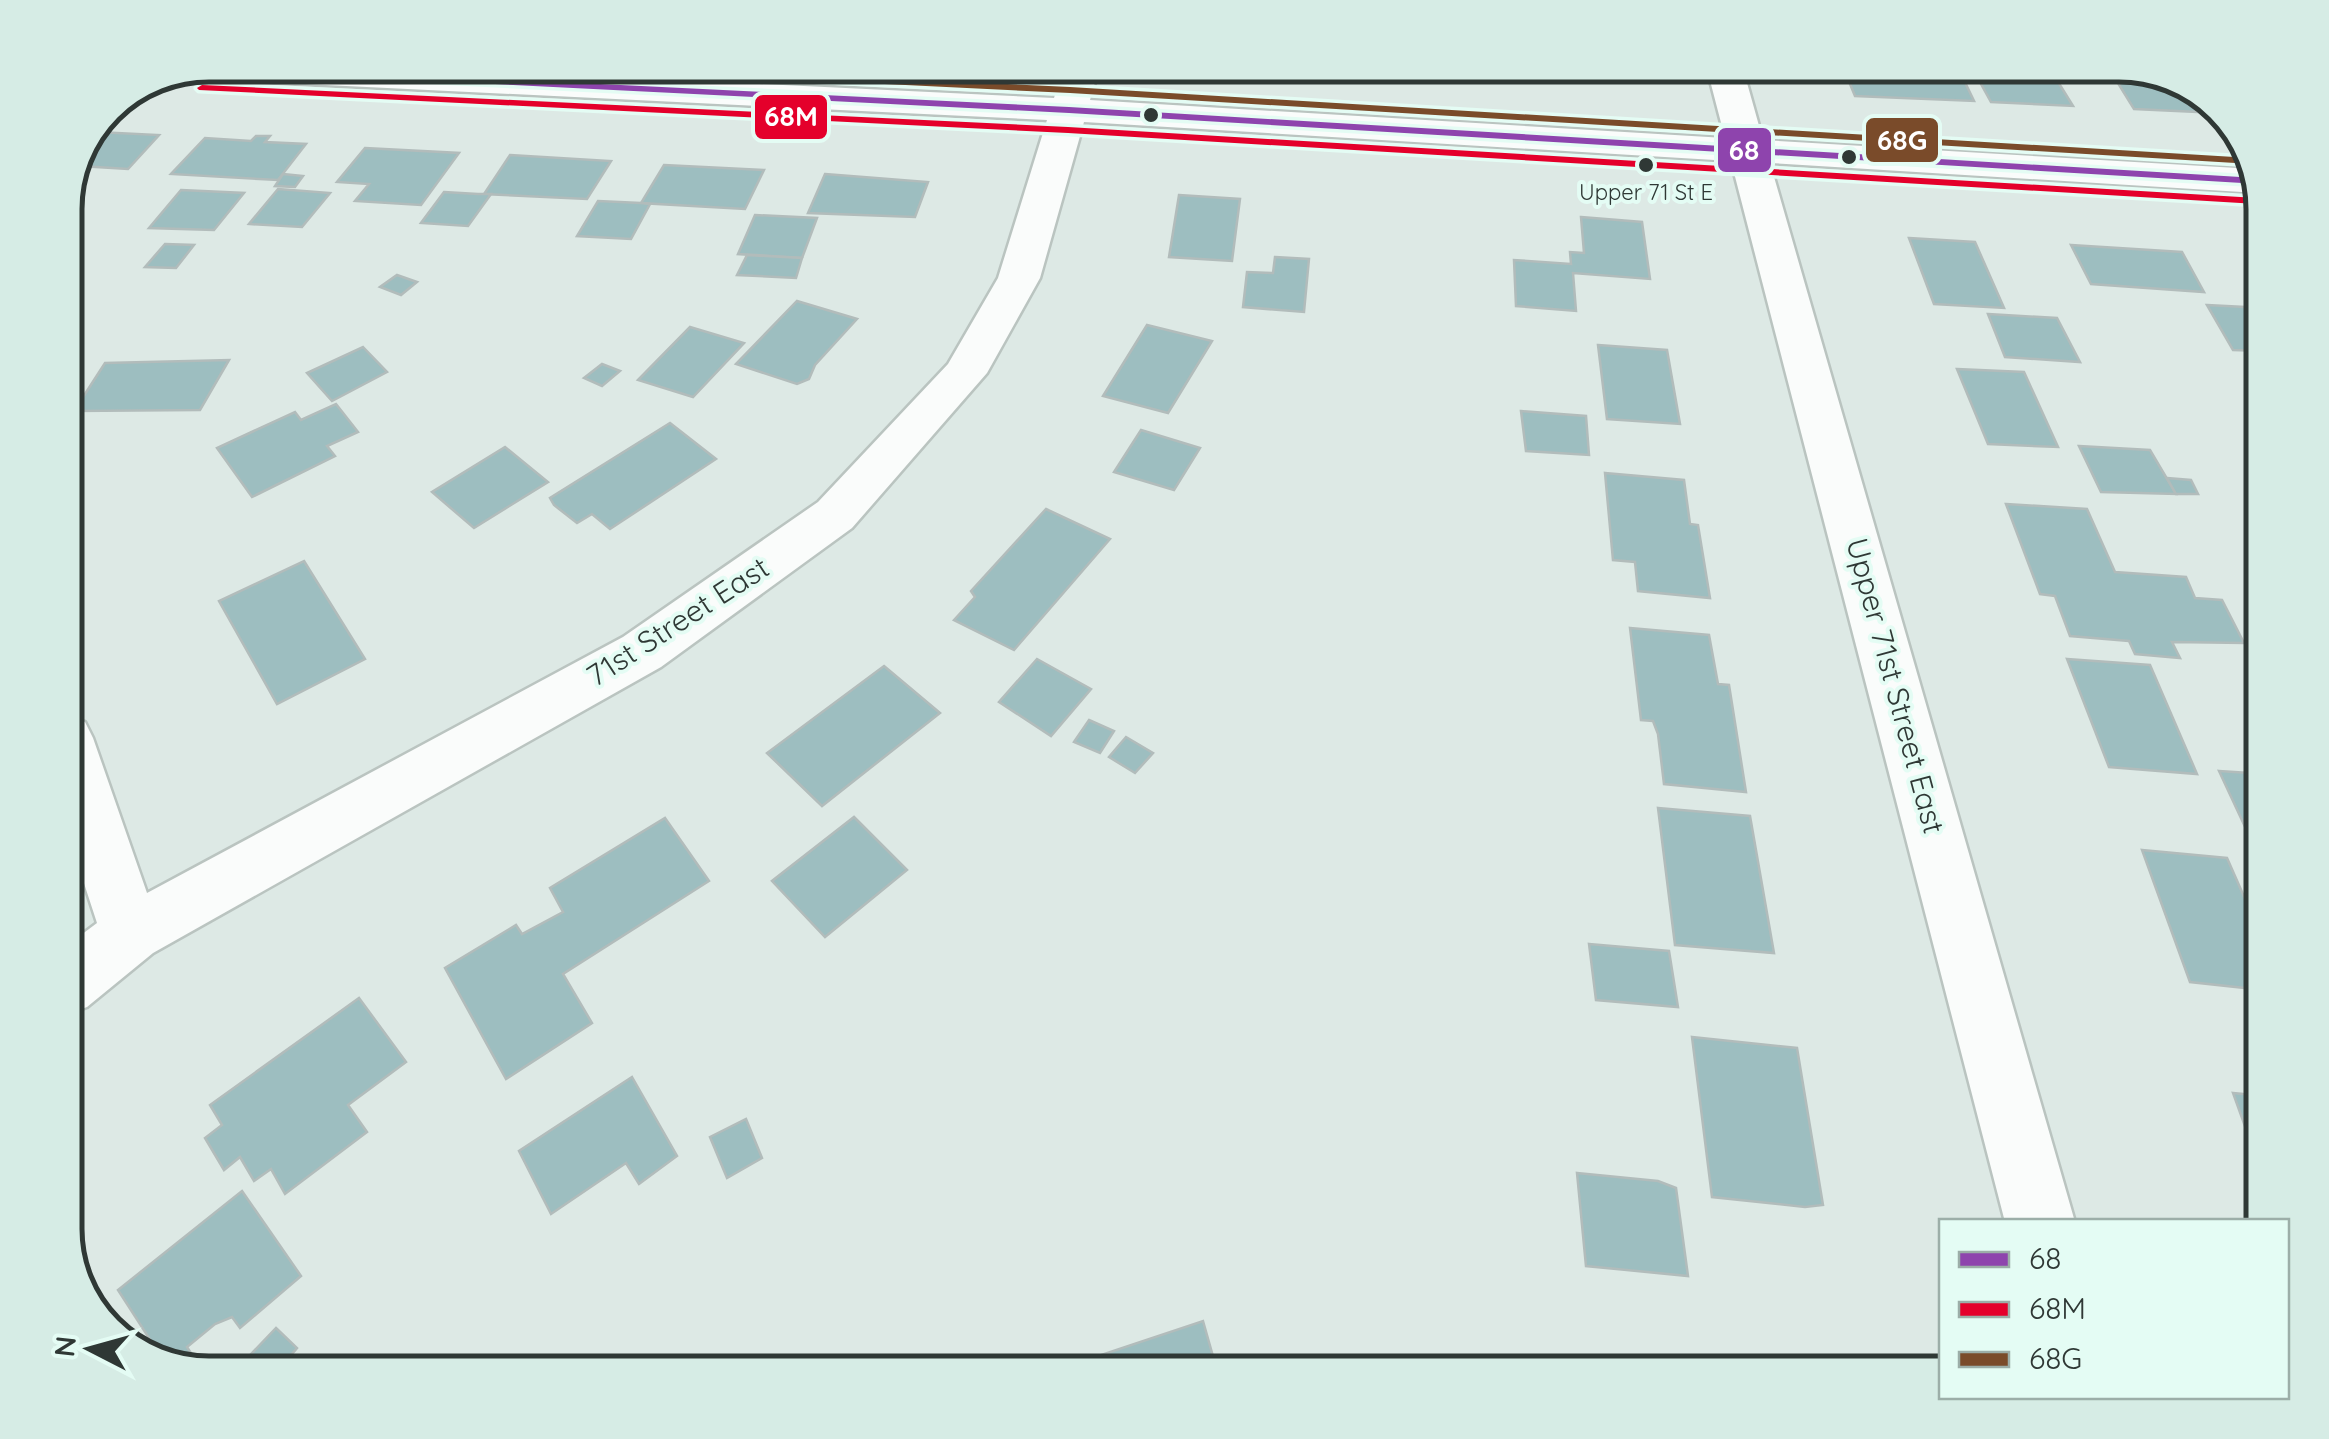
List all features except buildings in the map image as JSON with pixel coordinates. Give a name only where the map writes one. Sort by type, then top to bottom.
[{"type":"street","points":[[832,82],[1076,88],[1750,151],[2243,181]]},
{"type":"street","name":"Upper 71st Street East","points":[[1729,82],[2039,1219]]},
{"type":"street","name":"71st Street East","points":[[83,972],[131,933],[642,652],[835,515],[965,373],[1019,278],[1076,88]]},
{"type":"street","points":[[83,791],[131,933]]},
{"type":"transit line","name":"68","points":[[492,82],[1069,110],[2243,180]]},
{"type":"transit line","name":"68G","points":[[905,82],[2236,160]]},
{"type":"transit line","name":"68M","points":[[202,88],[1068,130],[2246,200]]},
{"type":"place","name":"Upper 71 St E","points":[[1646,165]]}]
